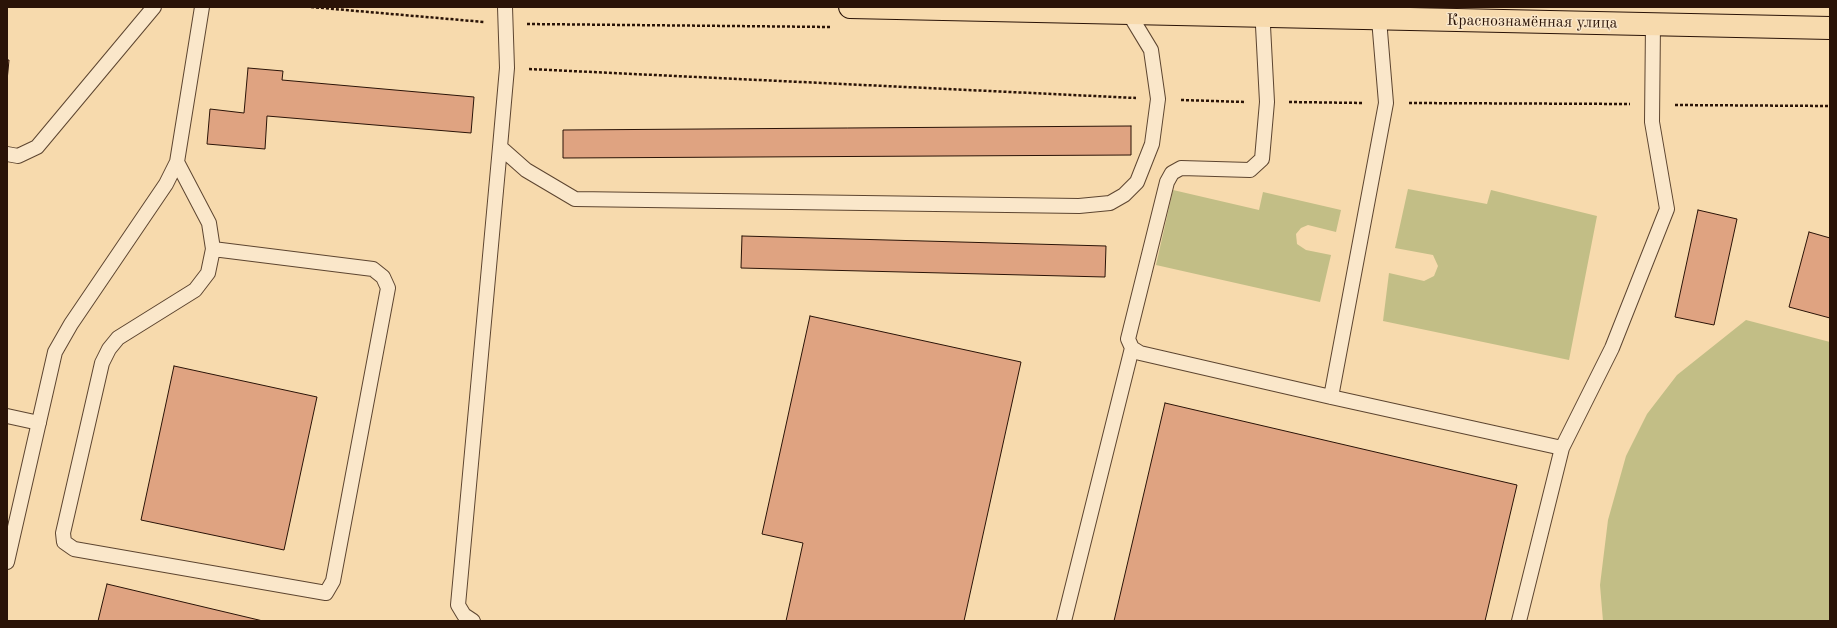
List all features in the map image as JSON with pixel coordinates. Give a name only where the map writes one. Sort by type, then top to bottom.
[{"type":"highway","name":"Краснознамённая улица","points":[[850,7],[1128,12],[1378,13],[1653,24],[1830,28]]},
{"type":"lane","points":[[7,154],[18,156],[37,147],[154,7]]},
{"type":"lane","points":[[7,562],[55,352],[71,324],[166,184],[177,162],[202,7]]},
{"type":"lane","points":[[473,621],[464,615],[458,605],[507,68],[505,7]]},
{"type":"lane","points":[[500,147],[526,170],[575,199],[1078,206],[1110,203],[1124,195],[1137,182],[1152,144],[1158,99],[1151,50],[1128,12]]},
{"type":"lane","points":[[1064,621],[1132,348],[1128,339],[1167,182],[1172,173],[1181,168],[1250,170],[1262,159],[1267,102],[1262,12]]},
{"type":"lane","points":[[1331,397],[1386,103],[1378,13]]},
{"type":"lane","points":[[1519,621],[1562,448],[1612,348],[1667,209],[1652,122],[1653,24]]},
{"type":"lane","points":[[177,162],[209,223],[213,249],[208,273],[195,290],[118,338],[109,349],[102,363],[63,533],[64,542],[74,549],[326,593],[333,581],[388,288],[383,277],[373,269],[213,249]]},
{"type":"lane","points":[[1132,348],[1140,352],[1331,397],[1562,448]]},
{"type":"lane","points":[[7,416],[39,423]]},
{"type":"path","points":[[507,68],[1158,99],[1267,102],[1830,106]]},
{"type":"shaded area","points":[[1408,189],[1487,204],[1491,190],[1597,216],[1569,360],[1383,321],[1389,273],[1424,281],[1434,276],[1438,266],[1433,255],[1395,248]]},
{"type":"shaded area","points":[[1173,190],[1259,210],[1263,192],[1341,210],[1336,232],[1308,225],[1301,228],[1296,234],[1297,244],[1306,250],[1331,255],[1320,302],[1156,265]]},
{"type":"shaded area","points":[[1746,320],[1830,342],[1830,621],[1603,621],[1600,585],[1608,520],[1626,456],[1647,414],[1677,375]]},
{"type":"building","points":[[7,60],[9,60],[7,81]]},
{"type":"building","points":[[248,68],[283,71],[282,80],[474,97],[471,133],[267,116],[265,149],[207,144],[210,109],[244,113]]},
{"type":"building","points":[[1131,126],[1131,155],[563,158],[563,130]]},
{"type":"building","points":[[1698,210],[1737,219],[1714,325],[1675,317]]},
{"type":"building","points":[[1809,232],[1830,238],[1830,318],[1789,307]]},
{"type":"building","points":[[742,236],[1106,246],[1105,277],[741,268]]},
{"type":"building","points":[[810,316],[1021,362],[964,621],[786,621],[803,543],[762,534]]},
{"type":"building","points":[[174,366],[317,397],[284,550],[141,520]]},
{"type":"building","points":[[1165,403],[1517,485],[1485,621],[1114,621]]},
{"type":"building","points":[[107,584],[263,621],[98,621]]}]
